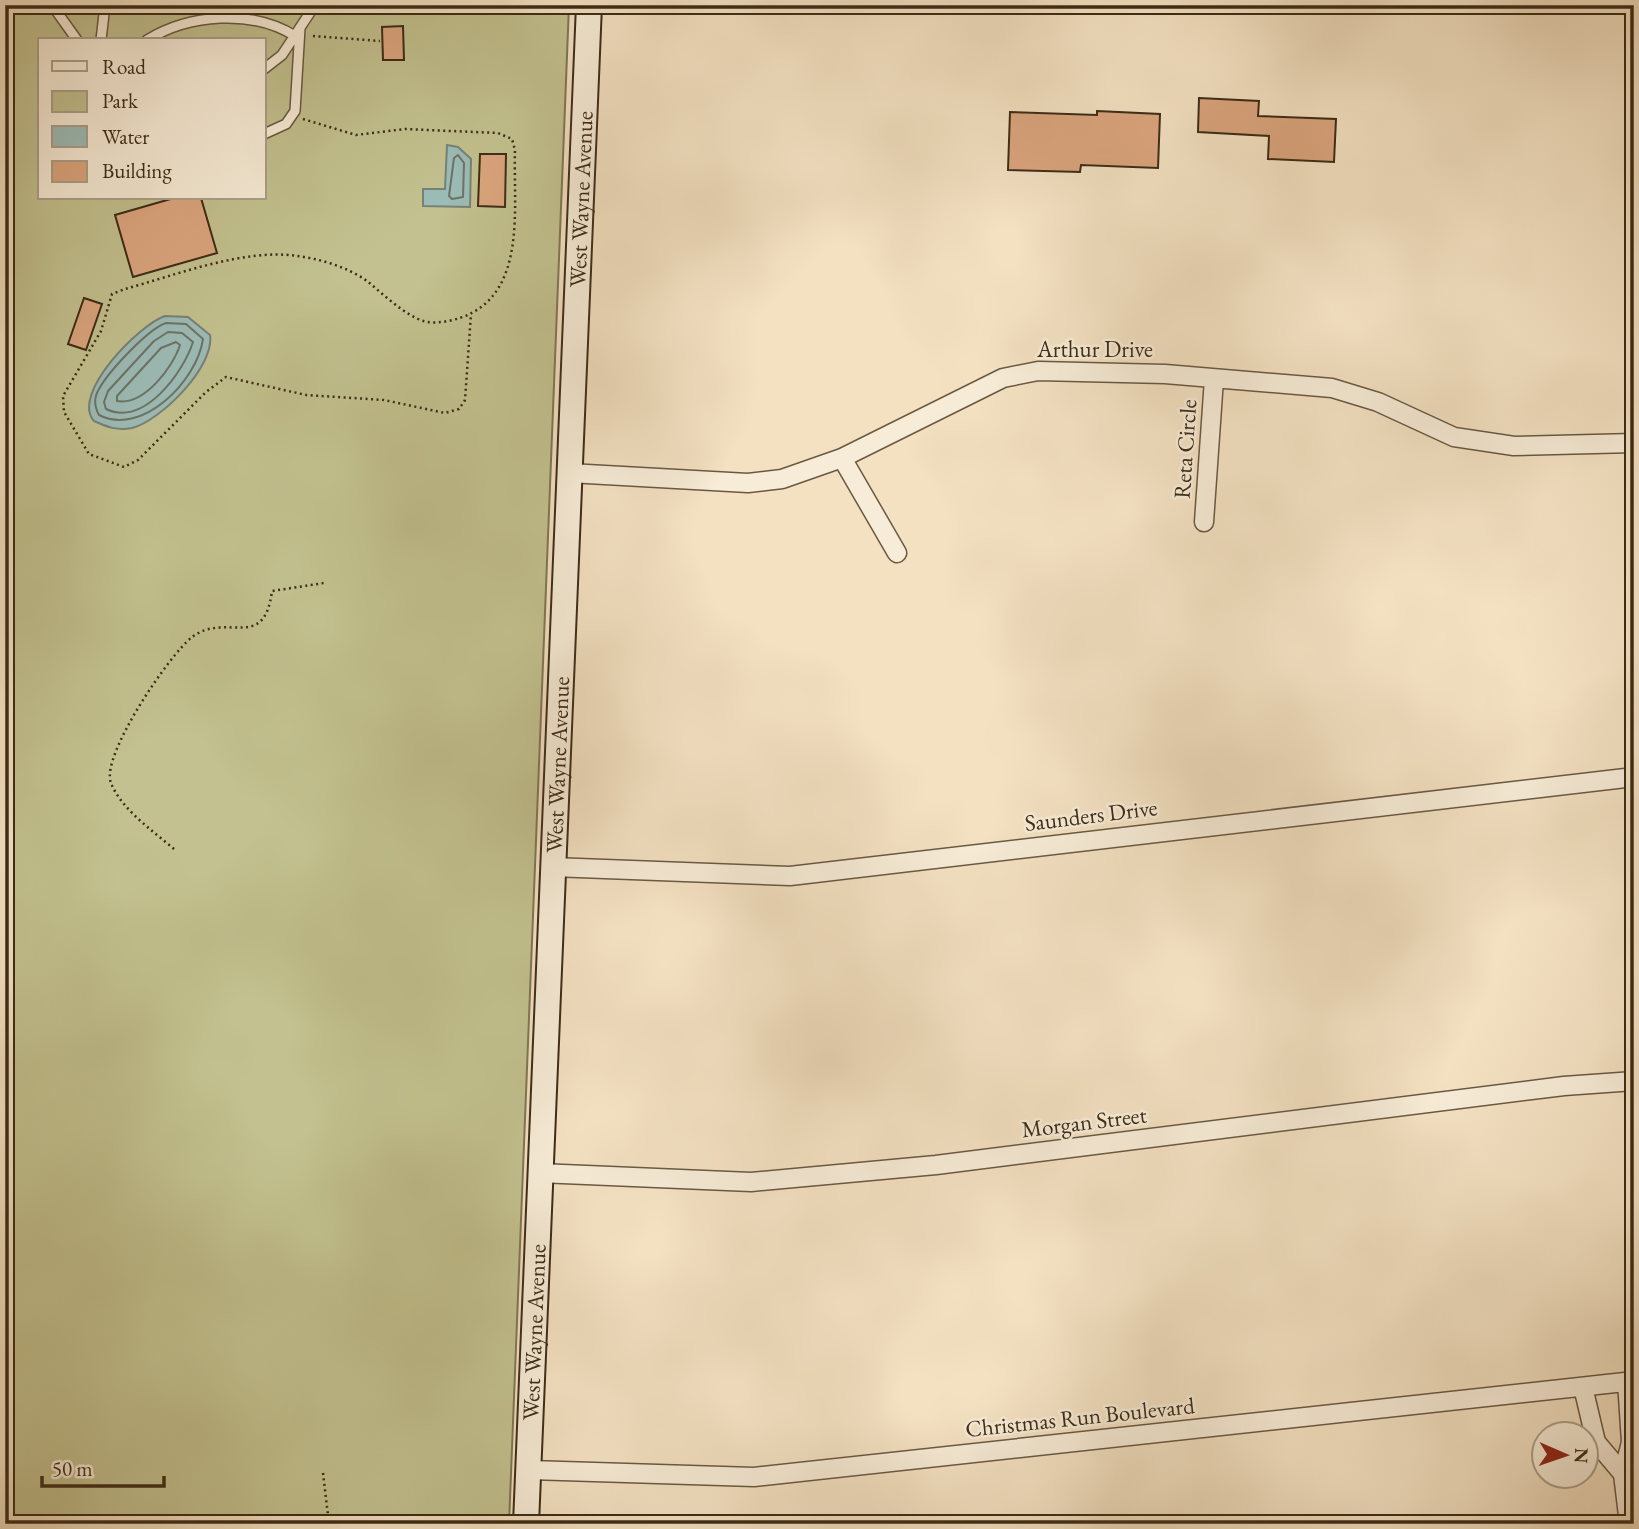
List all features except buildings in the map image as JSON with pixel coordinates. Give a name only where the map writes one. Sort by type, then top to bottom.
[{"type":"street","name":"West Wayne Avenue","points":[[526,1524],[530,1470],[538,1173],[589,5]]},
{"type":"street","name":"Arthur Drive","points":[[569,473],[748,483],[782,479],[842,458],[1003,378],[1038,371],[1076,371],[1332,388],[1378,402],[1454,437],[1514,446],[1634,443]]},
{"type":"street","name":"Reta Circle","points":[[1204,522],[1214,379]]},
{"type":"street","points":[[842,458],[897,553]]},
{"type":"street","name":"Saunders Drive","points":[[552,867],[790,876],[1634,777]]},
{"type":"street","name":"Morgan Street","points":[[538,1173],[764,1181],[936,1165],[1550,1087],[1634,1081]]},
{"type":"street","points":[[1629,1524],[1623,1474],[1631,1442],[1630,1382]]},
{"type":"street","name":"Christmas Run Boulevard","points":[[530,1470],[754,1477],[1630,1382]]},
{"type":"street","points":[[1583,1387],[1596,1442],[1623,1474]]},
{"type":"lane","points":[[52,5],[76,38]]},
{"type":"lane","points":[[100,38],[105,5]]},
{"type":"lane","points":[[266,67],[282,55],[314,5]]},
{"type":"lane","points":[[150,38],[186,22],[214,18],[267,24],[297,32]]},
{"type":"lane","points":[[266,133],[286,124],[295,111],[297,32]]},
{"type":"path","points":[[313,36],[380,41]]},
{"type":"path","points":[[303,119],[356,135],[405,129],[498,133],[512,139],[515,150],[511,262],[494,298],[471,314],[440,323],[422,321],[366,281],[334,265],[298,256],[246,257],[112,294],[101,331],[63,396],[64,412],[89,453],[124,467],[138,460],[206,392],[226,377],[306,395],[384,400],[445,414],[458,409],[465,400],[471,314]]},
{"type":"path","points":[[174,849],[123,802],[110,781],[110,767],[140,706],[178,650],[194,635],[227,626],[253,628],[262,621],[270,608],[272,591],[324,583]]},
{"type":"path","points":[[323,1473],[329,1524]]},
{"type":"green space","points":[[5,5],[569,5],[509,1524],[5,1524]]},
{"type":"water","points":[[447,145],[458,147],[471,159],[470,207],[423,206],[423,189],[445,189]]},
{"type":"water","points":[[165,316],[188,317],[210,335],[204,362],[195,377],[170,404],[144,423],[122,429],[94,421],[89,409],[91,394],[99,378],[125,346],[140,332]]}]
